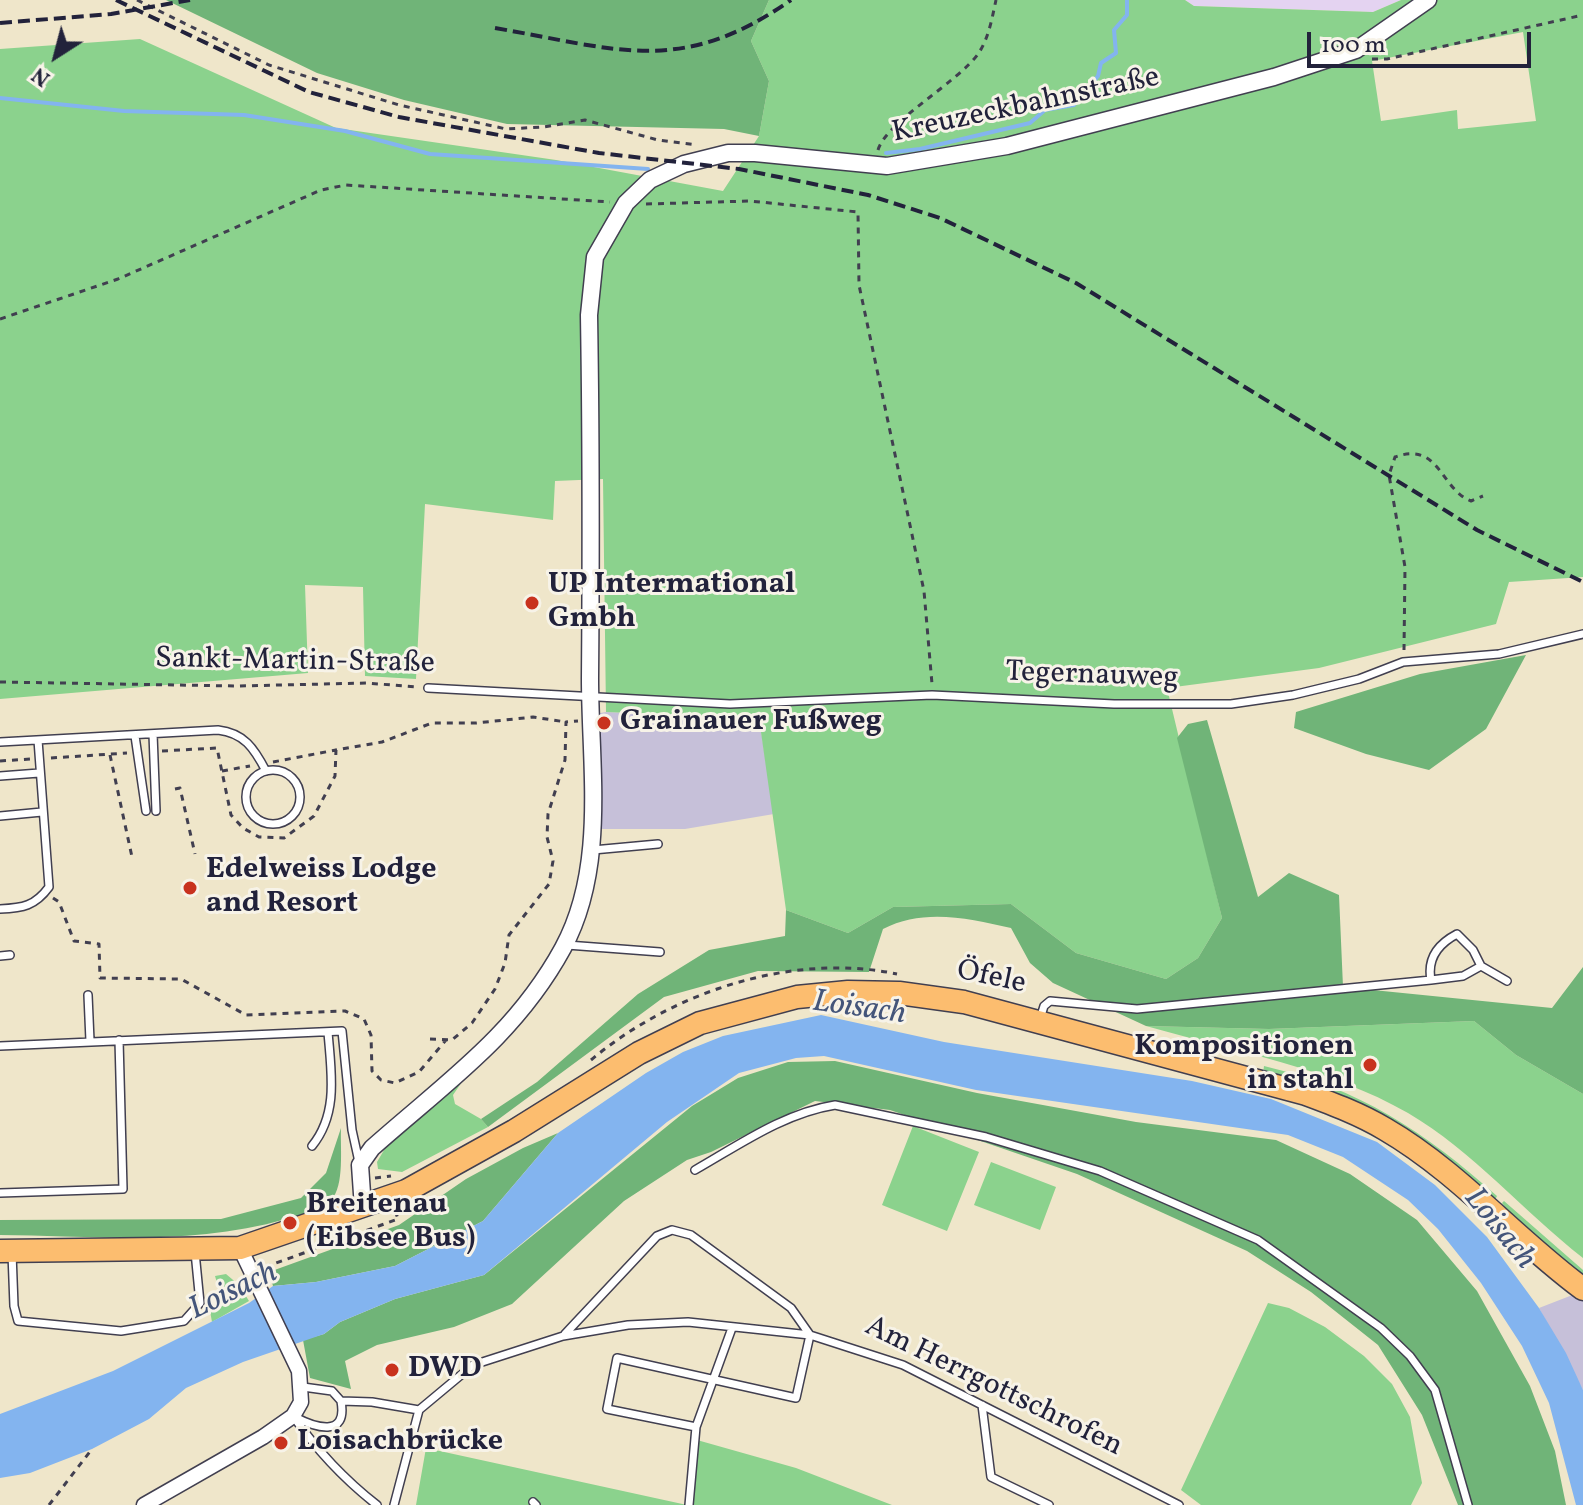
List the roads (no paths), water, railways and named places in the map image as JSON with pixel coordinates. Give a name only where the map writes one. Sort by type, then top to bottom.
[{"type":"main road","name":"Öfele","points":[[6,1251],[240,1248],[406,1191],[500,1139],[639,1053],[700,1023],[757,1005],[848,992],[899,993],[964,1002],[1040,1020],[1306,1094],[1345,1108],[1386,1129],[1430,1159],[1583,1289]]},
{"type":"street","name":"Kreuzeckbahnstraße","points":[[360,1165],[372,1148],[477,1060],[509,1028],[565,945],[589,879],[593,722],[590,698],[589,315],[595,257],[626,203],[650,180],[684,164],[728,153],[876,166],[934,160],[1007,146],[1361,54],[1427,0]]},
{"type":"street","points":[[360,1165],[363,1208]]},
{"type":"street","points":[[144,1505],[293,1416],[301,1402],[303,1387],[299,1371],[240,1248]]},
{"type":"lane","name":"Tegernauweg","points":[[590,698],[730,704],[932,695],[1128,704],[1231,704],[1293,695],[1359,679],[1403,662],[1499,654],[1583,634]]},
{"type":"lane","name":"Sankt-Martin-Straße","points":[[428,688],[590,698]]},
{"type":"lane","points":[[0,742],[234,732],[248,742],[264,767],[285,772],[298,785],[300,803],[296,812],[282,823],[257,819],[247,805],[252,780],[264,767]]},
{"type":"lane","points":[[153,734],[156,811]]},
{"type":"lane","points":[[135,736],[146,811]]},
{"type":"lane","points":[[0,909],[24,908],[49,887],[38,740]]},
{"type":"lane","points":[[0,776],[39,773]]},
{"type":"lane","points":[[0,816],[42,812]]},
{"type":"lane","points":[[591,850],[658,844]]},
{"type":"lane","points":[[1431,980],[1428,966],[1441,942],[1457,934],[1473,950],[1481,966],[1507,981]]},
{"type":"lane","points":[[565,945],[660,952]]},
{"type":"lane","points":[[0,956],[10,955]]},
{"type":"lane","points":[[1040,1020],[1044,1006],[1050,1001],[1137,1009],[1463,976],[1481,966]]},
{"type":"lane","points":[[88,995],[90,1041]]},
{"type":"lane","points":[[0,1046],[342,1031],[352,1130],[360,1165]]},
{"type":"lane","points":[[312,1146],[328,1118],[332,1087],[328,1032]]},
{"type":"lane","points":[[0,1193],[123,1189],[119,1040]]},
{"type":"lane","points":[[695,1170],[810,1109],[835,1105],[986,1137],[1100,1171],[1202,1213],[1258,1240],[1328,1287],[1381,1328],[1410,1356],[1435,1390],[1468,1505]]},
{"type":"lane","points":[[563,1336],[657,1236],[672,1230],[691,1235],[791,1308],[810,1335],[796,1398],[617,1358],[607,1409],[696,1427]]},
{"type":"lane","points":[[6,1251],[18,1321],[121,1331],[184,1321],[200,1303],[195,1250]]},
{"type":"lane","name":"Am Herrgottschrofen","points":[[419,1410],[473,1365],[563,1336],[628,1325],[688,1322],[810,1335],[903,1365],[1179,1505]]},
{"type":"lane","points":[[689,1505],[696,1427],[732,1328]]},
{"type":"lane","points":[[293,1416],[314,1427],[327,1428],[341,1415],[341,1401],[332,1391],[303,1387]]},
{"type":"lane","points":[[341,1401],[372,1402],[419,1410],[394,1505]]},
{"type":"lane","points":[[982,1405],[991,1477],[1049,1505]]},
{"type":"lane","points":[[293,1416],[316,1446],[377,1505]]},
{"type":"water","points":[[821,1015],[944,1042],[1192,1081],[1271,1099],[1377,1142],[1435,1185],[1487,1237],[1539,1308],[1566,1353],[1583,1390],[1583,1505],[1576,1505],[1549,1403],[1522,1346],[1481,1283],[1438,1229],[1408,1200],[1343,1157],[1288,1135],[976,1090],[824,1056],[796,1058],[739,1073],[667,1122],[484,1275],[395,1299],[340,1322],[324,1334],[243,1362],[186,1388],[149,1419],[92,1449],[30,1473],[0,1478],[0,1414],[113,1371],[249,1303],[273,1286],[316,1282],[395,1266],[483,1221],[558,1133],[646,1073],[683,1052],[723,1036]]},
{"type":"waterway","points":[[886,153],[920,149],[1030,123],[1045,110],[1074,105],[1098,76],[1101,63],[1116,53],[1114,30],[1127,15],[1127,0]]},
{"type":"waterway","points":[[0,98],[124,111],[244,115],[345,131],[430,154],[648,169]]},
{"type":"railway","points":[[116,0],[309,92],[399,117],[599,153],[739,169],[868,195],[940,218],[1076,283],[1477,530],[1583,582]]},
{"type":"railway","points":[[0,23],[111,14],[190,0]]},
{"type":"railway","points":[[495,28],[613,49],[648,51],[681,48],[716,40],[752,24],[791,0]]},
{"type":"place","name":"UP Intermational Gmbh","points":[[532,603]]},
{"type":"place","name":"Grainauer Fußweg","points":[[604,723]]},
{"type":"place","name":"Edelweiss Lodge and Resort","points":[[190,888]]},
{"type":"place","name":"Kompositionen in stahl","points":[[1370,1065]]},
{"type":"place","name":"Breitenau (Eibsee Bus)","points":[[290,1223]]},
{"type":"place","name":"DWD","points":[[392,1370]]},
{"type":"place","name":"Loisachbrücke","points":[[281,1443]]},
{"type":"water label","name":"Loisach","points":[[859,1010]]},
{"type":"water label","name":"Loisach","points":[[1498,1230]]},
{"type":"water label","name":"Loisach","points":[[234,1293]]}]
